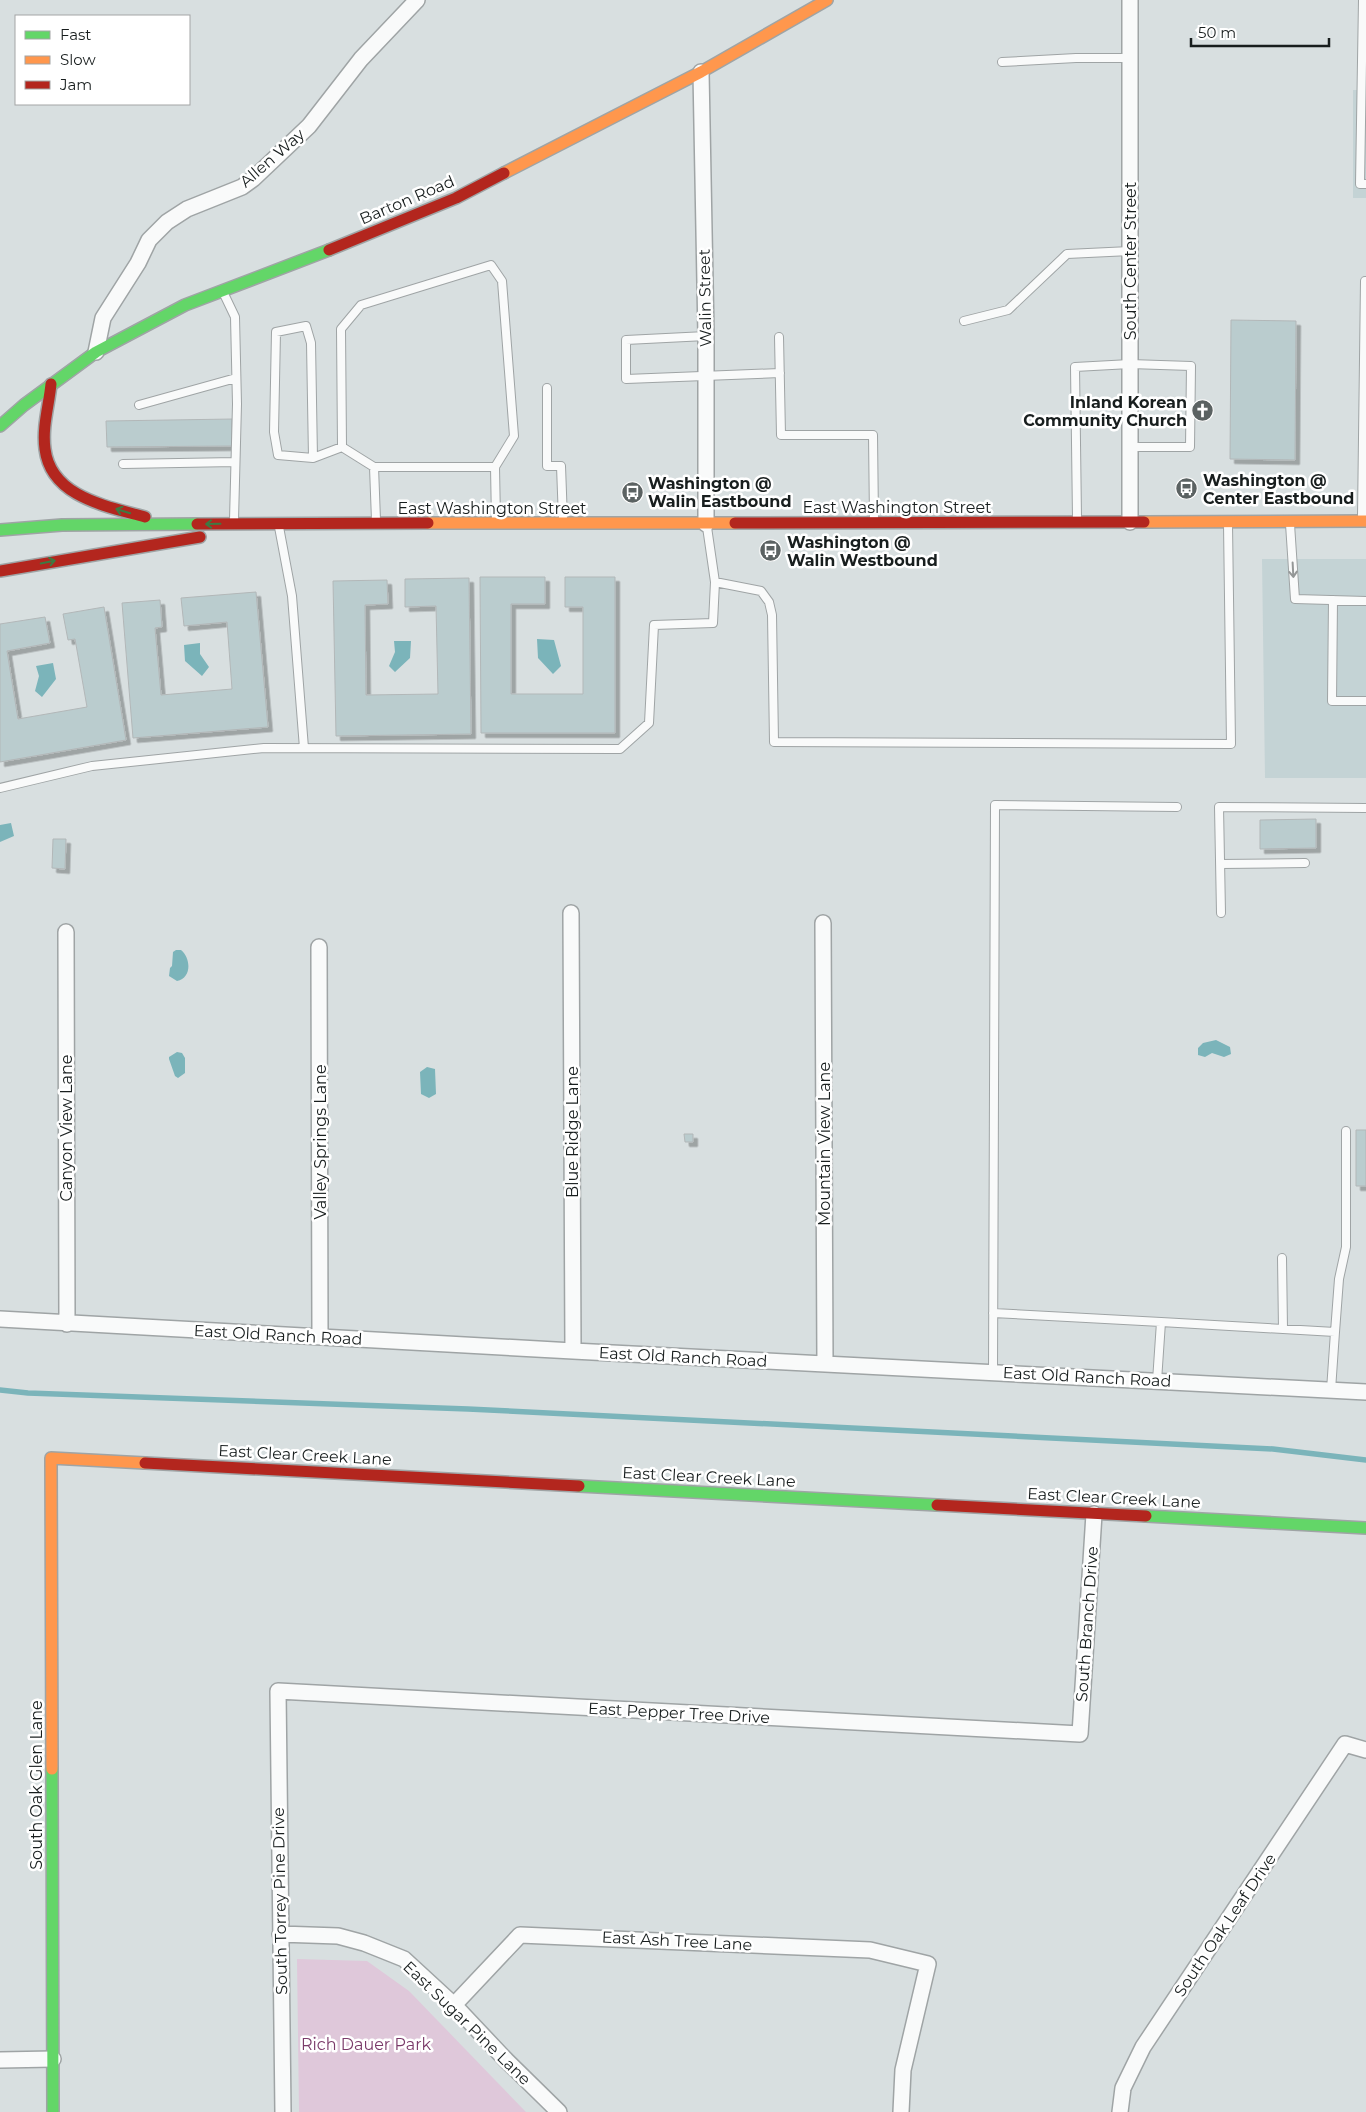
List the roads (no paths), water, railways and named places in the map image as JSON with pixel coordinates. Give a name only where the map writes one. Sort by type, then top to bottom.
[{"type":"main road","name":"Barton Road","points":[[0,426],[51,384],[96,352],[185,305],[311,257],[456,198],[701,72],[827,0]]},
{"type":"main road","points":[[51,384],[45,450],[47,462],[55,477],[70,491],[88,500],[170,525]]},
{"type":"main road","name":"East Washington Street","points":[[0,530],[62,525],[1364,521]]},
{"type":"main road","name":"East Washington Street","points":[[0,572],[62,559],[279,525]]},
{"type":"main road","name":"East Clear Creek Lane","points":[[51,1458],[1366,1528]]},
{"type":"main road","name":"South Oak Glen Lane","points":[[51,1458],[53,2112]]},
{"type":"street","name":"Allen Way","points":[[96,352],[103,318],[138,263],[149,240],[167,222],[187,208],[242,187],[253,179],[310,126],[361,59],[418,0]]},
{"type":"street","name":"South Center Street","points":[[1130,0],[1130,522]]},
{"type":"street","name":"Walin Street","points":[[701,72],[706,336],[706,524]]},
{"type":"street","name":"Blue Ridge Lane","points":[[571,913],[573,1351]]},
{"type":"street","name":"Mountain View Lane","points":[[823,923],[825,1364]]},
{"type":"street","name":"Canyon View Lane","points":[[66,932],[67,1324]]},
{"type":"street","name":"Valley Springs Lane","points":[[319,947],[320,1338]]},
{"type":"street","name":"East Old Ranch Road","points":[[0,1319],[320,1338],[1366,1392]]},
{"type":"street","name":"South Branch Drive","points":[[1080,1734],[1094,1514]]},
{"type":"street","name":"East Pepper Tree Drive","points":[[278,1691],[1080,1734]]},
{"type":"street","name":"South Torrey Pine Drive","points":[[278,1691],[283,2112]]},
{"type":"street","name":"South Oak Leaf Drive","points":[[1120,2112],[1123,2088],[1143,2048],[1344,1744],[1366,1750]]},
{"type":"street","name":"East Sugar Pine Lane","points":[[280,1934],[338,1936],[384,1950],[404,1959],[454,2004],[506,2060],[559,2112]]},
{"type":"street","name":"East Ash Tree Lane","points":[[454,2004],[520,1935],[870,1950],[928,1964],[904,2070],[901,2112]]},
{"type":"street","points":[[0,2060],[53,2059]]},
{"type":"lane","points":[[1363,0],[1364,98],[1360,184],[1366,184]]},
{"type":"lane","points":[[1002,62],[1068,58],[1130,58]]},
{"type":"lane","points":[[964,321],[1008,310],[1067,254],[1130,252]]},
{"type":"lane","points":[[342,448],[341,329],[362,305],[491,265],[502,281],[514,436],[495,467],[497,525]]},
{"type":"lane","points":[[1364,521],[1365,280]]},
{"type":"lane","points":[[222,291],[235,317],[234,524]]},
{"type":"lane","points":[[313,458],[311,343],[306,326],[276,332],[274,432],[278,455],[313,458],[342,448],[374,467],[495,467]]},
{"type":"lane","points":[[706,336],[626,340],[626,379],[780,373]]},
{"type":"lane","points":[[779,337],[781,435],[873,435],[874,523]]},
{"type":"lane","points":[[1077,522],[1075,367],[1130,364],[1191,366],[1190,447],[1130,446]]},
{"type":"lane","points":[[139,405],[236,378]]},
{"type":"lane","points":[[547,388],[547,466],[561,466],[564,524]]},
{"type":"lane","points":[[123,464],[235,462]]},
{"type":"lane","points":[[374,467],[376,524]]},
{"type":"lane","points":[[715,582],[762,591],[769,602],[772,615],[774,742],[1231,744],[1228,522]]},
{"type":"lane","points":[[1290,522],[1295,599],[1366,601]]},
{"type":"lane","points":[[0,788],[92,766],[264,748],[620,749],[649,723],[654,625],[713,623],[715,582],[706,524]]},
{"type":"lane","points":[[279,525],[292,596],[304,748]]},
{"type":"lane","points":[[1333,600],[1332,701],[1366,701]]},
{"type":"lane","points":[[993,1373],[995,805],[1176,807]]},
{"type":"lane","points":[[1221,913],[1219,807],[1366,808]]},
{"type":"lane","points":[[1220,864],[1305,863]]},
{"type":"lane","points":[[1331,1390],[1339,1279],[1346,1247],[1346,1131]]},
{"type":"lane","points":[[1282,1258],[1283,1329]]},
{"type":"lane","points":[[993,1313],[1335,1332]]},
{"type":"lane","points":[[1157,1381],[1161,1322]]},
{"type":"water","points":[[537,639],[554,640],[561,666],[553,674],[538,658]]},
{"type":"water","points":[[394,641],[411,641],[410,658],[395,672],[389,666],[395,652]]},
{"type":"water","points":[[200,643],[200,654],[209,667],[202,676],[185,661],[184,645]]},
{"type":"water","points":[[53,663],[56,679],[42,697],[35,691],[39,676],[36,666]]},
{"type":"water","points":[[11,823],[14,836],[0,842],[0,825]]},
{"type":"water","points":[[181,950],[188,963],[185,976],[177,981],[169,976],[173,952]]},
{"type":"water","points":[[1216,1040],[1230,1047],[1231,1054],[1224,1057],[1212,1053],[1205,1057],[1198,1055],[1198,1048],[1203,1043]]},
{"type":"water","points":[[177,1052],[182,1053],[185,1058],[185,1073],[178,1078],[175,1076],[169,1059],[169,1057]]},
{"type":"water","points":[[427,1067],[435,1069],[436,1094],[429,1098],[421,1094],[420,1072]]},
{"type":"waterway","points":[[0,1390],[28,1393],[468,1409],[1273,1449],[1366,1460]]},
{"type":"place","name":"Inland Korean Community Church","points":[[1203,411]]},
{"type":"place","name":"Washington @ Center Eastbound","points":[[1187,489]]},
{"type":"place","name":"Washington @ Walin Eastbound","points":[[632,492]]},
{"type":"place","name":"Washington @ Walin Westbound","points":[[771,551]]},
{"type":"park label","name":"Rich Dauer Park","points":[[366,2044]]}]
